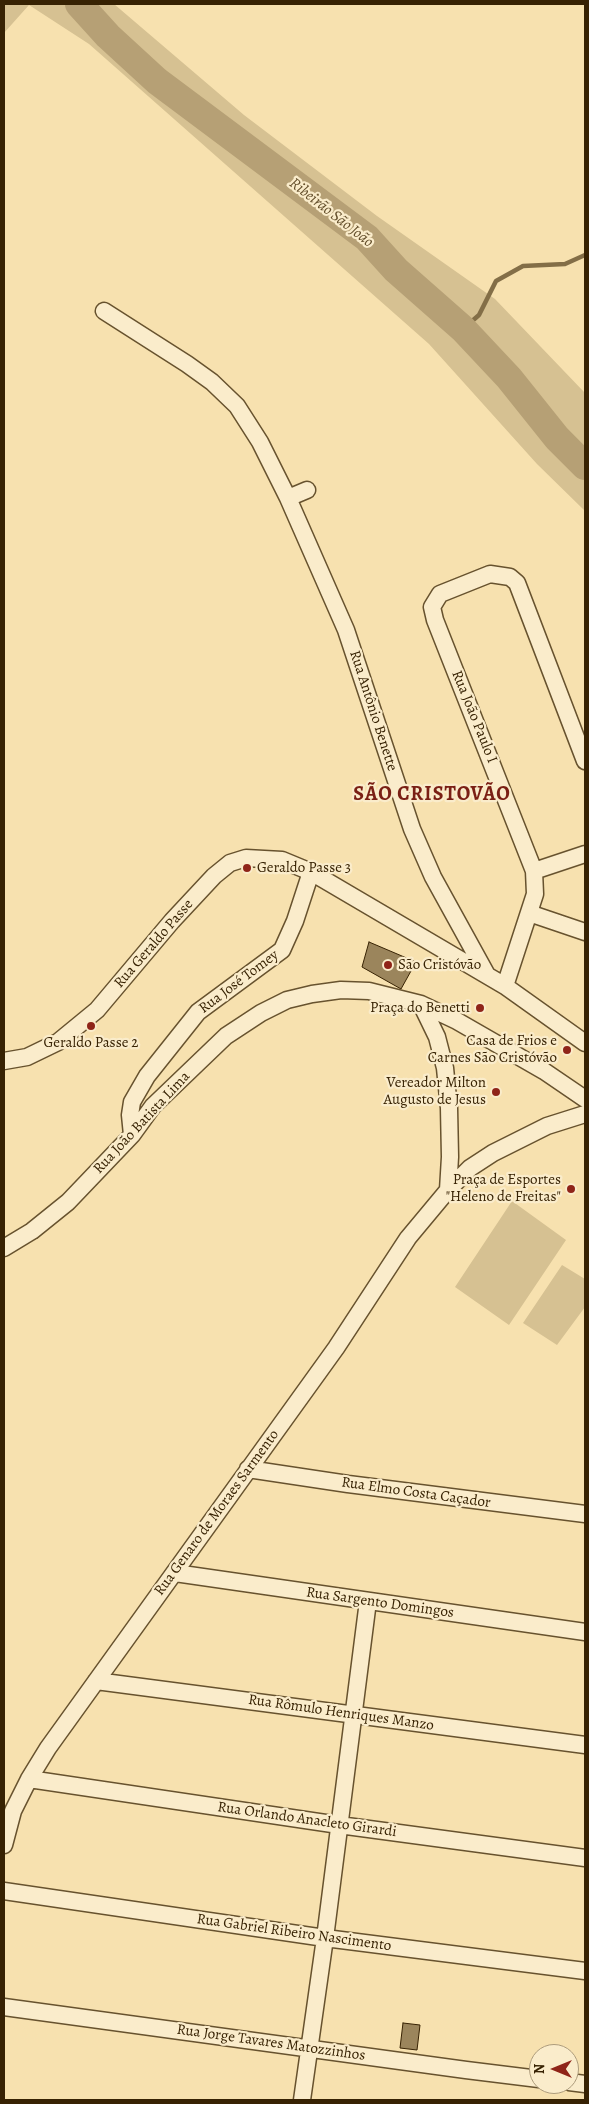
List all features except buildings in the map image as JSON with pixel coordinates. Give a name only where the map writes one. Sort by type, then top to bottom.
[{"type":"street","name":"Rua Antônio Benette","points":[[104,311],[188,364],[212,382],[237,406],[260,442],[288,498],[354,651],[412,829],[433,877],[487,975]]},
{"type":"street","points":[[288,498],[307,490]]},
{"type":"street","name":"Rua João Paulo I","points":[[505,986],[535,894],[534,871],[435,620],[432,607],[440,594],[490,574],[510,577],[517,583],[585,761]]},
{"type":"street","points":[[534,871],[585,854]]},
{"type":"street","name":"Rua Geraldo Passe","points":[[4,1061],[28,1058],[58,1042],[97,1010],[172,921],[214,876],[230,863],[246,858],[265,858],[293,864],[311,872],[505,986],[585,1043]]},
{"type":"street","name":"Rua José Tomey","points":[[132,1135],[130,1115],[132,1102],[147,1076],[198,1012],[282,950],[295,921],[311,872]]},
{"type":"street","points":[[530,913],[585,932]]},
{"type":"street","name":"Rua João Batista Lima","points":[[4,1248],[32,1231],[68,1202],[132,1135],[153,1106],[226,1036],[261,1013],[287,1000],[312,994],[370,991],[421,1004],[457,1021],[544,1072],[585,1099]]},
{"type":"street","points":[[421,1004],[437,1037],[445,1068],[450,1138],[448,1190]]},
{"type":"street","name":"Rua Genaro de Moraes Sarmento","points":[[4,1845],[14,1811],[28,1779],[48,1748],[336,1348],[408,1238],[448,1190],[470,1168],[493,1154],[556,1123],[585,1114]]},
{"type":"street","name":"Rua Elmo Costa Caçador","points":[[248,1469],[358,1486],[585,1514]]},
{"type":"street","name":"Rua Sargento Domingos","points":[[175,1573],[585,1632]]},
{"type":"street","points":[[302,2100],[325,1938],[368,1601]]},
{"type":"street","name":"Rua Rômulo Henriques Manzo","points":[[96,1681],[585,1745]]},
{"type":"street","name":"Rua Orlando Anacleto Girardi","points":[[28,1779],[339,1825],[585,1858]]},
{"type":"street","name":"Rua Gabriel Ribeiro Nascimento","points":[[4,1891],[325,1938],[585,1971]]},
{"type":"street","name":"Rua Jorge Tavares Matozzinhos","points":[[4,2007],[529,2078]]},
{"type":"shaded area","points":[[4,4],[114,4],[244,115],[377,216],[495,299],[585,393],[585,511],[537,464],[429,344],[89,44],[29,5],[4,33]]},
{"type":"shaded area","points":[[512,1201],[566,1240],[509,1325],[455,1287]]},
{"type":"shaded area","points":[[562,1265],[585,1279],[585,1307],[557,1345],[523,1323]]},
{"type":"waterway","name":"Ribeirão São João","points":[[79,4],[108,36],[157,81],[367,238],[396,270],[463,329],[509,378],[557,438],[585,466]]},
{"type":"waterway","points":[[463,329],[479,315],[496,281],[523,266],[565,264],[585,255]]},
{"type":"place","name":"Geraldo Passe 3","points":[[247,868]]},
{"type":"place","name":"São Cristóvão","points":[[388,965]]},
{"type":"place","name":"Praça do Benetti","points":[[480,1008]]},
{"type":"place","name":"Geraldo Passe 2","points":[[91,1026]]},
{"type":"place","name":"Casa de Frios e Carnes São Cristóvão","points":[[567,1050]]},
{"type":"place","name":"Vereador Milton Augusto de Jesus","points":[[496,1092]]},
{"type":"place","name":"Praça de Esportes \"Heleno de Freitas\"","points":[[571,1189]]},
{"type":"district","name":"SÃO CRISTOVÃO","points":[[432,795]]}]
